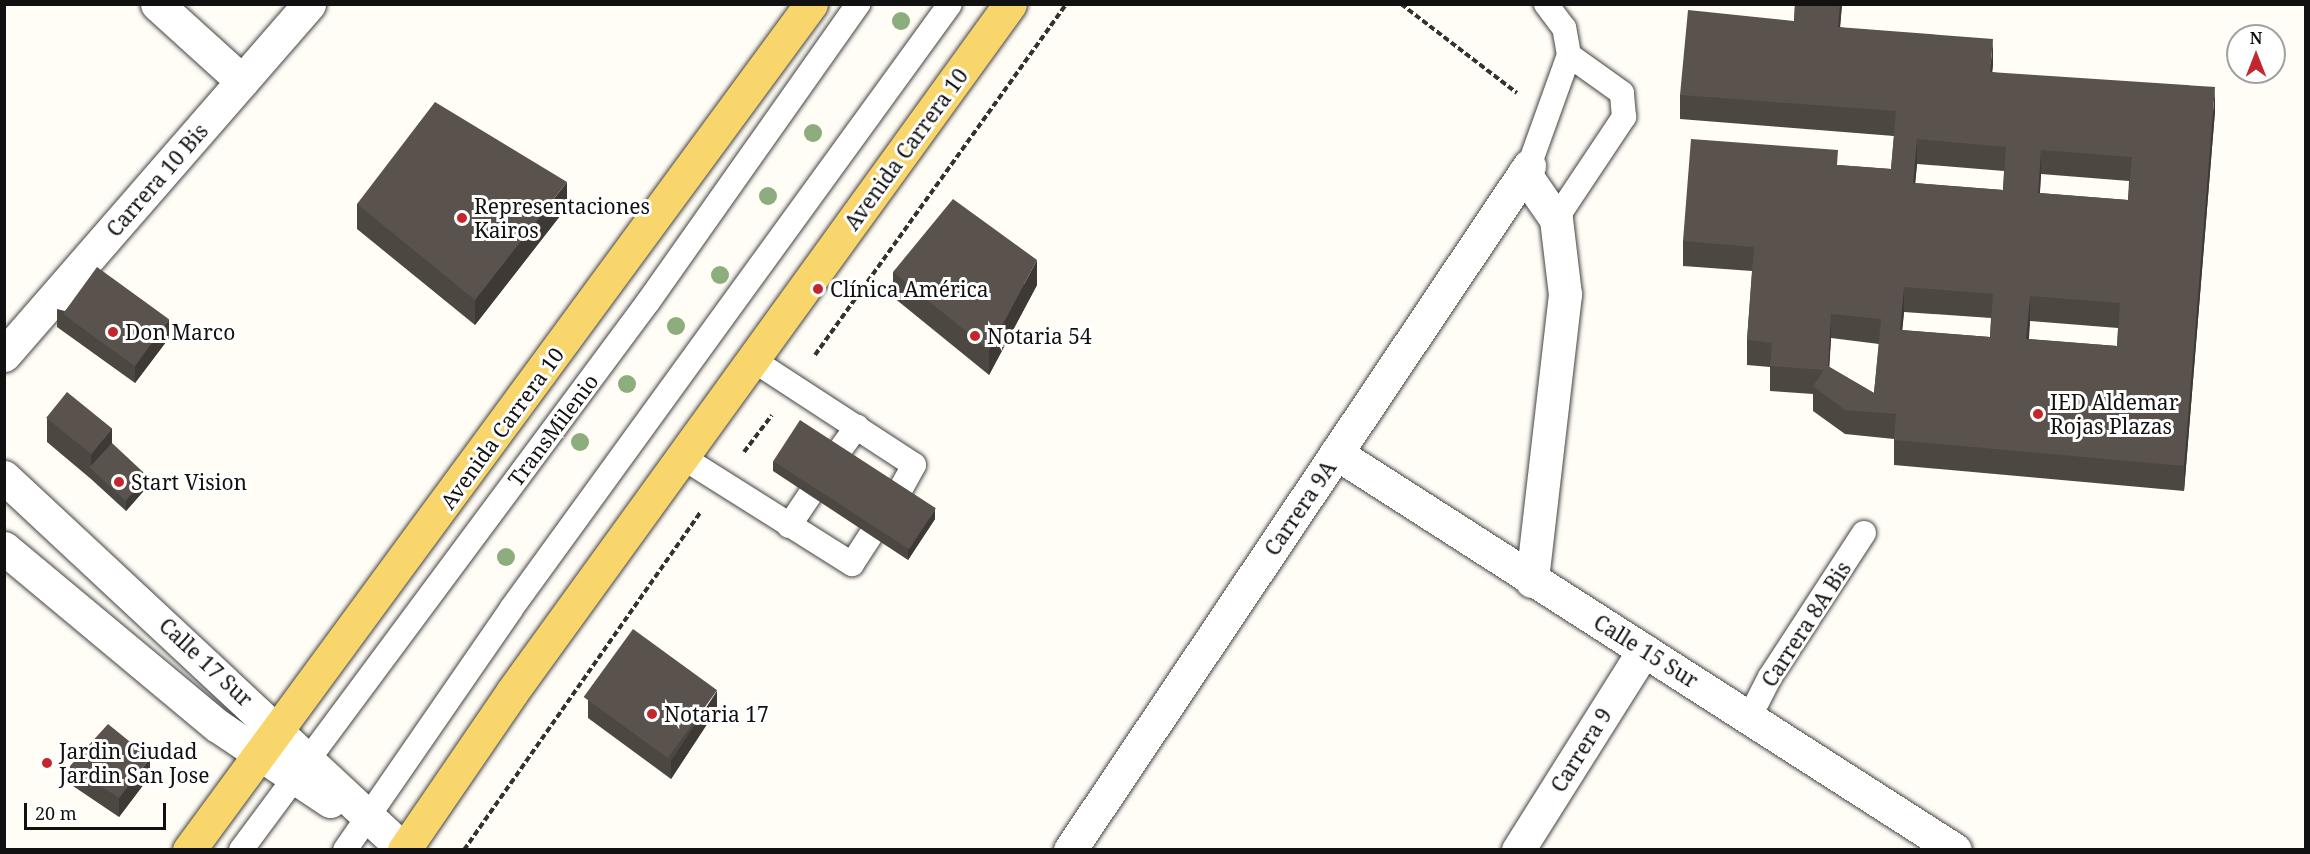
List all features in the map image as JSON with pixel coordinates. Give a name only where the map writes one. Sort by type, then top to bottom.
[{"type":"main road","name":"Avenida Carrera 10","points":[[189,849],[270,742],[811,4]]},
{"type":"main road","name":"Avenida Carrera 10","points":[[404,849],[682,457],[1010,4]]},
{"type":"street","points":[[157,4],[242,81]]},
{"type":"street","name":"Carrera 10 Bis","points":[[4,356],[309,4]]},
{"type":"street","points":[[1527,169],[1556,219],[1565,294],[1532,581]]},
{"type":"street","name":"Carrera 9A","points":[[1070,849],[1527,169]]},
{"type":"street","name":"Calle 15 Sur","points":[[1336,453],[1532,581],[1750,716],[1955,849]]},
{"type":"street","name":"Calle 17 Sur","points":[[4,477],[270,742],[366,819]]},
{"type":"street","name":"Calle 17 Sur","points":[[4,548],[218,726],[270,742]]},
{"type":"street","name":"Carrera 9","points":[[1518,849],[1644,650]]},
{"type":"lane","name":"TransMilenio","points":[[241,849],[648,302],[858,4]]},
{"type":"lane","points":[[345,849],[511,609],[950,4]]},
{"type":"lane","points":[[1527,169],[1569,56],[1564,28],[1546,4]]},
{"type":"lane","points":[[1556,219],[1624,117],[1622,93],[1569,56]]},
{"type":"lane","points":[[753,360],[914,465],[898,494]]},
{"type":"lane","points":[[837,454],[857,426]]},
{"type":"lane","points":[[682,457],[852,564],[871,535]]},
{"type":"lane","points":[[789,526],[810,495]]},
{"type":"lane","name":"Carrera 8A Bis","points":[[1750,716],[1770,677],[1864,533]]},
{"type":"path","points":[[1401,4],[1519,95]]},
{"type":"path","points":[[464,849],[507,787]]},
{"type":"building","points":[[1795,4],[1840,4],[1838,27],[1993,39],[1990,72],[2215,87],[2184,466],[1894,440],[1896,414],[1845,410],[1813,386],[1824,370],[1770,366],[1772,343],[1747,340],[1754,247],[1683,241],[1691,139],[1838,150],[1837,165],[1891,169],[1896,111],[1680,95],[1688,10],[1794,21]],"holes":[[[1917,139],[2006,147],[2003,190],[1913,183]],[[2041,150],[2132,157],[2128,200],[2038,193]],[[1904,287],[1993,294],[1990,337],[1900,330]],[[2030,296],[2120,303],[2117,346],[2026,339]],[[1831,314],[1881,319],[1874,393],[1828,366]]]},
{"type":"building","name":"Representaciones Kairos","points":[[435,102],[567,182],[475,300],[357,204]]},
{"type":"building","name":"Notaria 54","points":[[953,199],[1037,260],[989,350],[893,272]]},
{"type":"building","name":"Don Marco","points":[[97,267],[169,319],[135,366],[63,314]]},
{"type":"building","points":[[67,392],[112,429],[91,454],[46,418]]},
{"type":"building","points":[[800,420],[936,508],[909,549],[773,461]]},
{"type":"building","name":"Start Vision","points":[[112,443],[148,476],[125,501],[89,467]]},
{"type":"building","name":"Notaria 17","points":[[633,629],[717,690],[668,758],[584,697]]},
{"type":"building","points":[[108,724],[150,758],[119,798],[70,766]]},
{"type":"place","name":"Representaciones Kairos","points":[[462,218]]},
{"type":"place","name":"Clínica América","points":[[818,289]]},
{"type":"place","name":"Don Marco","points":[[113,332]]},
{"type":"place","name":"Notaria 54","points":[[975,336]]},
{"type":"place","name":"IED Aldemar Rojas Plazas","points":[[2038,414]]},
{"type":"place","name":"Start Vision","points":[[119,482]]},
{"type":"place","name":"Notaria 17","points":[[652,714]]},
{"type":"place","name":"Jardin Ciudad Jardin San Jose","points":[[47,763]]}]
